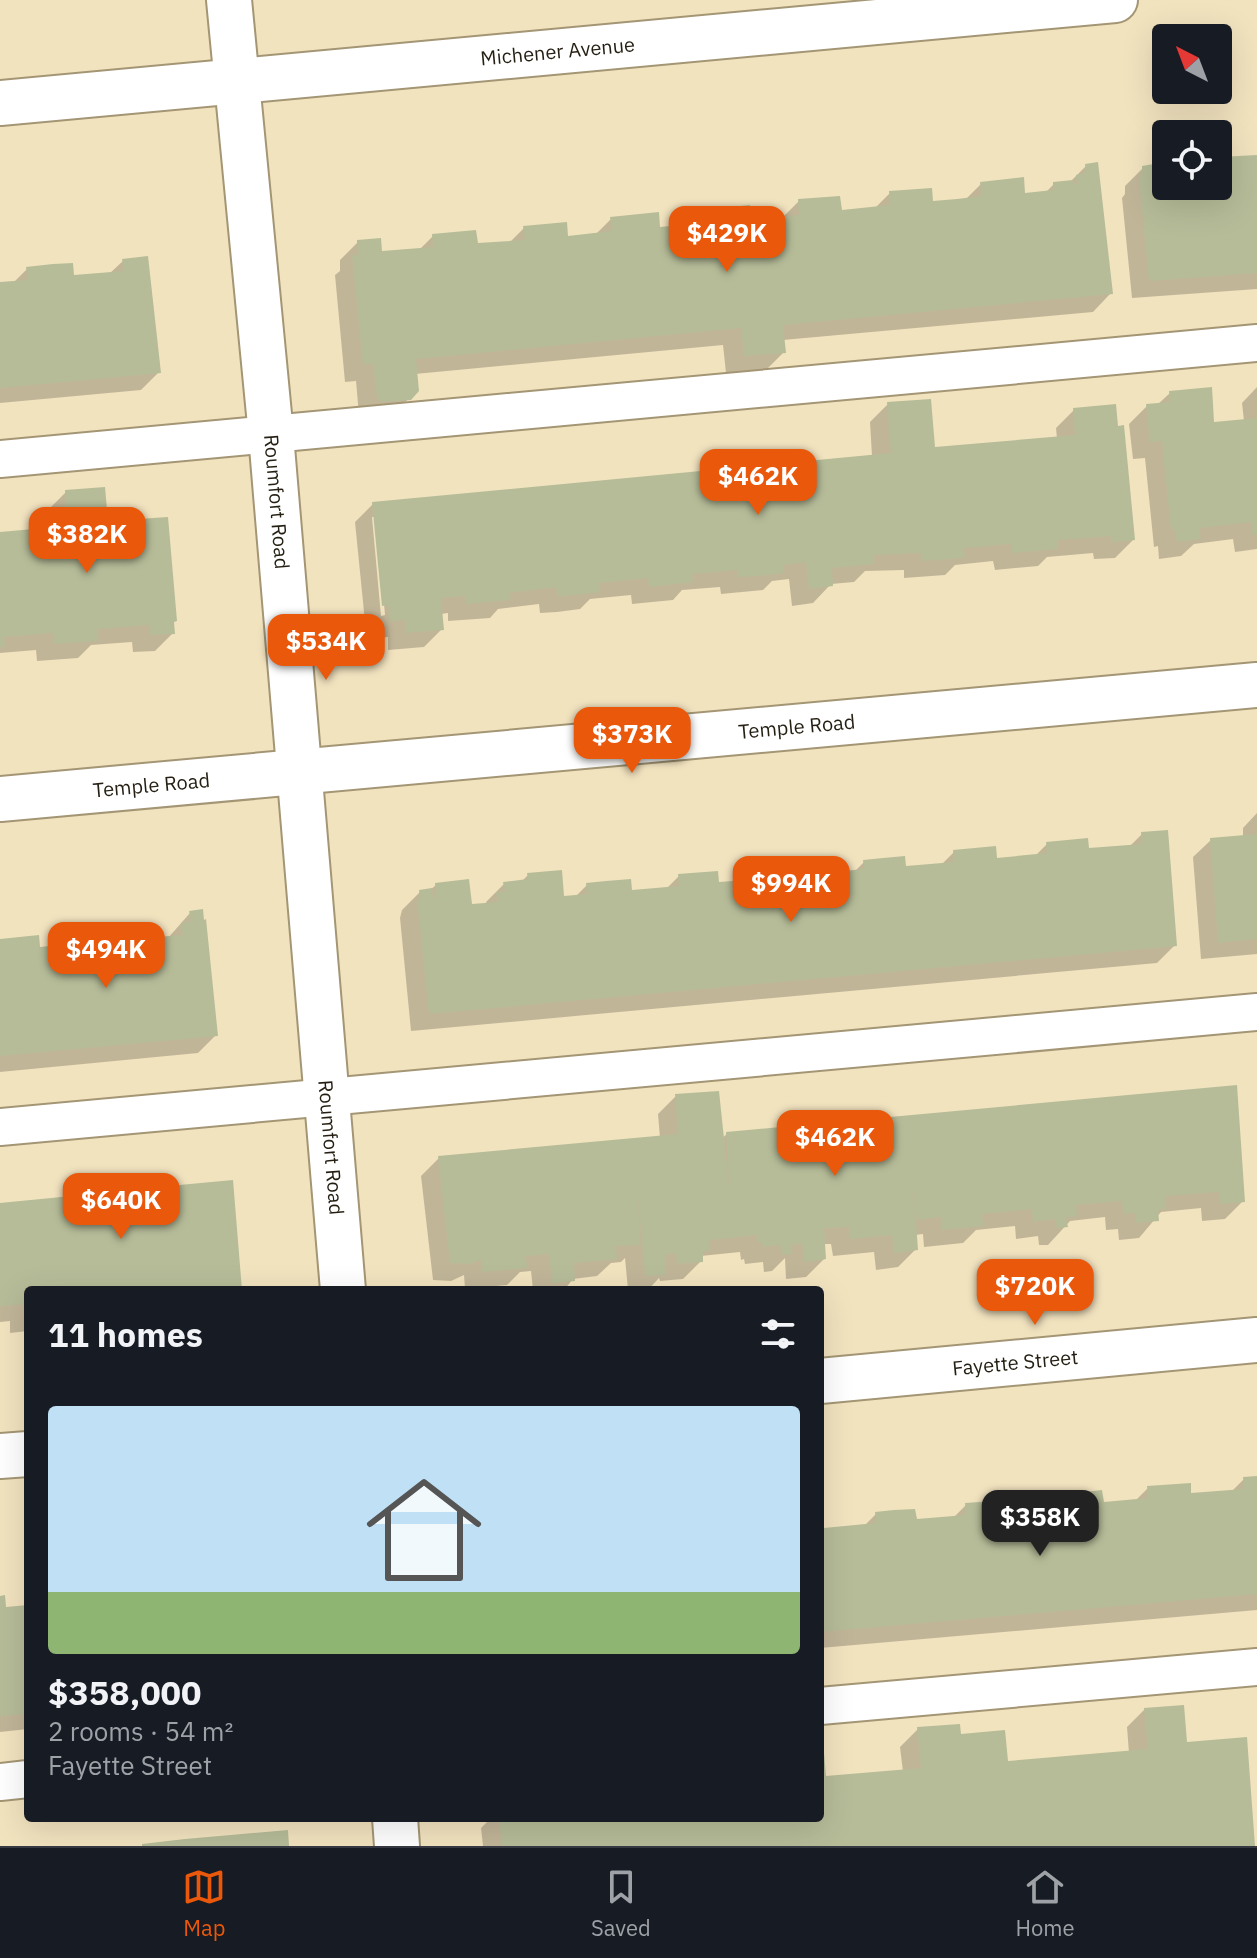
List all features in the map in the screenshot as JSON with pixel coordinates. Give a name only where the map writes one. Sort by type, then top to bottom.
[{"type":"street","name":"Roumfort Road","points":[[229,0],[271,435],[343,1286]]},
{"type":"street","name":"Michener Avenue","points":[[0,103],[1115,0]]},
{"type":"street","name":"Temple Road","points":[[0,799],[1257,685]]},
{"type":"street","name":"Fayette Street","points":[[824,1381],[1257,1340]]},
{"type":"street","points":[[0,1456],[24,1454]]},
{"type":"street","points":[[395,1822],[397,1846]]},
{"type":"lane","points":[[0,459],[1257,343]]},
{"type":"lane","points":[[0,1127],[1257,1012]]},
{"type":"lane","points":[[824,1706],[1257,1667]]},
{"type":"lane","points":[[0,1782],[24,1779]]},
{"type":"building","points":[[1257,155],[1257,273],[1149,281],[1139,178],[1142,177],[1142,166],[1152,164],[1152,200],[1232,200],[1232,156]]},
{"type":"building","points":[[1098,162],[1113,294],[783,325],[786,353],[744,356],[741,328],[416,359],[419,391],[411,400],[381,402],[377,397],[373,364],[363,365],[352,255],[357,256],[357,240],[381,238],[382,251],[433,247],[432,234],[476,230],[478,243],[525,240],[523,226],[567,222],[568,236],[612,231],[610,217],[659,212],[660,227],[713,222],[712,209],[750,205],[752,219],[799,215],[798,199],[840,196],[842,210],[890,205],[889,191],[932,188],[933,201],[957,199],[982,196],[980,182],[1024,177],[1025,193],[1053,190],[1053,182],[1073,180],[1073,184],[1077,184],[1076,175],[1086,173],[1085,164]]},
{"type":"building","points":[[148,256],[161,373],[0,388],[0,282],[28,280],[26,267],[53,264],[73,263],[74,275],[124,271],[122,259]]},
{"type":"building","points":[[1212,387],[1214,422],[1257,418],[1257,534],[1252,535],[1251,522],[1199,528],[1201,539],[1177,542],[1175,529],[1171,530],[1162,441],[1150,442],[1146,404],[1170,402],[1169,391]]},
{"type":"building","points":[[931,399],[935,447],[1075,435],[1073,408],[1116,404],[1118,426],[1124,425],[1135,540],[1111,542],[1111,536],[1058,540],[1058,549],[1012,553],[1011,544],[964,548],[965,558],[921,561],[921,553],[874,555],[874,564],[832,568],[833,586],[809,589],[806,562],[783,565],[783,573],[760,576],[738,577],[738,570],[691,574],[693,582],[649,587],[648,578],[599,583],[600,592],[577,595],[557,596],[556,587],[509,593],[510,600],[466,604],[465,596],[441,598],[444,630],[405,633],[405,620],[390,621],[388,605],[382,606],[372,502],[891,453],[887,402]]},
{"type":"building","points":[[105,487],[108,521],[168,517],[177,621],[174,622],[175,634],[150,635],[150,625],[123,627],[98,629],[98,641],[54,644],[53,633],[4,637],[5,647],[0,647],[0,532],[67,526],[65,490]]},
{"type":"building","points":[[1168,830],[1177,946],[429,1014],[417,899],[420,899],[419,890],[432,888],[433,898],[436,898],[435,883],[469,879],[472,904],[498,902],[496,892],[505,892],[503,882],[528,879],[527,873],[562,870],[564,896],[587,894],[586,883],[606,881],[631,879],[632,890],[679,886],[678,874],[718,871],[719,882],[772,877],[770,867],[813,864],[814,874],[864,869],[863,860],[905,856],[906,866],[954,862],[953,850],[996,846],[997,858],[1047,853],[1046,842],[1088,838],[1089,848],[1142,844],[1141,832]]},
{"type":"building","points":[[1257,834],[1257,939],[1218,943],[1210,838]]},
{"type":"building","points":[[203,909],[218,1036],[0,1056],[0,939],[39,935],[40,947],[87,942],[88,930],[128,926],[129,939],[183,935],[181,923],[191,921],[189,911]]},
{"type":"building","points":[[1237,1085],[1245,1202],[1220,1204],[1219,1192],[1165,1196],[1166,1209],[1158,1210],[1159,1221],[1136,1223],[1135,1213],[1123,1214],[1122,1201],[1076,1205],[1077,1216],[1066,1218],[1068,1227],[1057,1228],[1055,1219],[1033,1222],[1032,1209],[982,1214],[983,1226],[942,1230],[941,1217],[917,1220],[913,1179],[918,1250],[894,1253],[892,1235],[850,1239],[849,1227],[824,1228],[826,1259],[804,1262],[802,1243],[792,1245],[792,1254],[782,1255],[780,1245],[763,1247],[762,1242],[758,1243],[757,1235],[709,1240],[710,1251],[703,1251],[703,1262],[677,1264],[676,1253],[665,1255],[666,1275],[645,1276],[638,1196],[640,1245],[616,1246],[617,1259],[574,1263],[575,1281],[552,1283],[549,1254],[526,1256],[527,1268],[482,1272],[482,1259],[470,1264],[450,1263],[438,1156],[678,1134],[675,1094],[719,1091],[730,1196],[726,1132]]},
{"type":"building","points":[[233,1180],[242,1286],[24,1286],[24,1304],[0,1306],[0,1203],[92,1194],[90,1182],[102,1181],[104,1192]]},
{"type":"building","points":[[1257,1476],[1257,1594],[824,1632],[824,1528],[876,1523],[875,1512],[894,1510],[915,1509],[917,1519],[966,1515],[965,1503],[1009,1500],[1009,1510],[1057,1506],[1056,1495],[1102,1490],[1104,1502],[1148,1498],[1147,1486],[1191,1483],[1191,1493],[1244,1489],[1243,1477]]},
{"type":"building","points":[[5,1595],[6,1607],[24,1605],[24,1714],[0,1716],[0,1596]]},
{"type":"building","points":[[1184,1705],[1187,1742],[1247,1737],[1255,1846],[502,1846],[499,1822],[824,1822],[824,1752],[826,1776],[921,1768],[917,1727],[960,1724],[961,1734],[1005,1730],[1008,1761],[1148,1749],[1144,1708]]},
{"type":"building","points":[[288,1830],[289,1846],[142,1846],[185,1839]]}]
